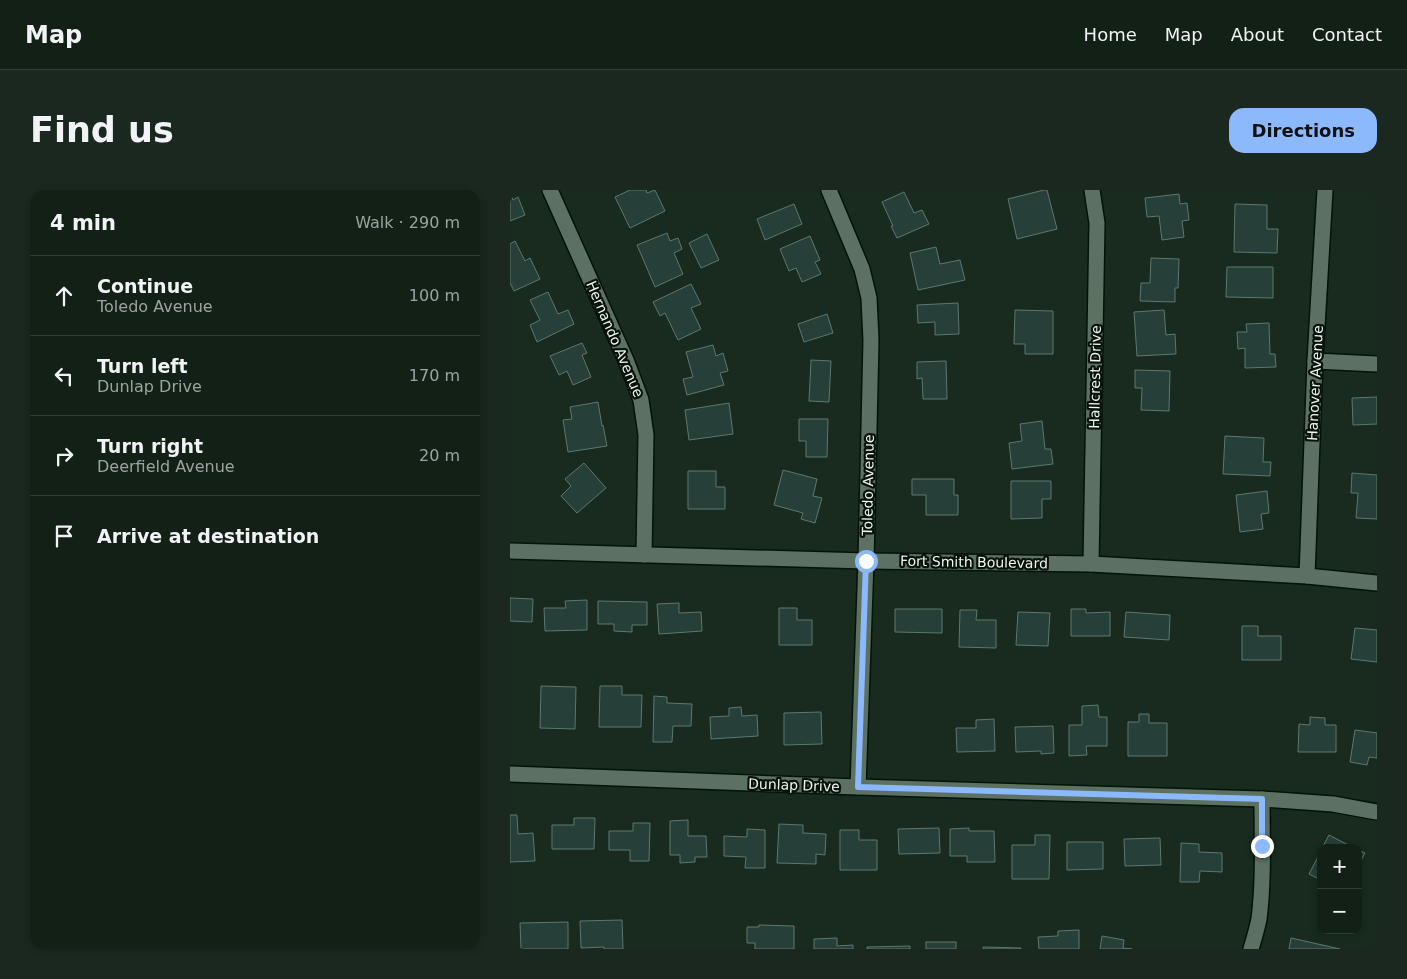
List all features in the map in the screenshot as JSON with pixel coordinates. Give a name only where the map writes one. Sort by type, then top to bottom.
[{"type":"street","name":"Hernando Avenue","points":[[550,190],[626,360],[641,400],[646,435],[644,555]]},
{"type":"street","name":"Toledo Avenue","points":[[829,190],[862,269],[869,298],[871,340],[858,787]]},
{"type":"street","name":"Hallcrest Drive","points":[[1091,564],[1097,223],[1092,190]]},
{"type":"street","name":"Hanover Avenue","points":[[1307,576],[1315,361],[1325,190]]},
{"type":"street","points":[[1315,361],[1377,364]]},
{"type":"street","name":"Fort Smith Boulevard","points":[[510,551],[866,561],[1091,564],[1307,576],[1377,583]]},
{"type":"street","name":"Dunlap Drive","points":[[510,774],[1262,799],[1332,804],[1377,812]]},
{"type":"street","points":[[1251,949],[1258,921],[1263,874],[1262,799]]},
{"type":"building","points":[[630,190],[646,190],[647,193],[655,190],[665,211],[630,228],[615,197]]},
{"type":"building","points":[[1047,190],[1057,229],[1017,239],[1008,199]]},
{"type":"building","points":[[904,192],[914,213],[922,210],[929,224],[897,238],[882,202]]},
{"type":"building","points":[[510,193],[513,200],[518,197],[525,215],[510,221]]},
{"type":"building","points":[[1179,194],[1180,204],[1187,203],[1189,220],[1182,221],[1184,237],[1162,240],[1159,216],[1147,217],[1145,198]]},
{"type":"building","points":[[794,204],[802,224],[765,240],[757,219]]},
{"type":"building","points":[[1235,204],[1267,205],[1267,229],[1278,229],[1277,253],[1234,252]]},
{"type":"building","points":[[667,233],[670,241],[678,238],[682,249],[674,253],[683,274],[655,287],[637,245]]},
{"type":"building","points":[[707,234],[719,260],[701,268],[689,243]]},
{"type":"building","points":[[810,236],[820,260],[815,262],[821,274],[802,282],[796,268],[789,271],[780,249]]},
{"type":"building","points":[[515,241],[525,261],[530,258],[540,279],[514,291],[510,283],[510,244]]},
{"type":"building","points":[[936,247],[940,264],[960,260],[965,280],[918,290],[910,253]]},
{"type":"building","points":[[1151,258],[1179,259],[1178,288],[1175,288],[1175,302],[1140,301],[1141,283],[1150,283]]},
{"type":"building","points":[[1227,267],[1273,267],[1273,298],[1226,297]]},
{"type":"building","points":[[691,284],[701,304],[691,308],[701,329],[678,340],[665,313],[660,316],[653,302]]},
{"type":"building","points":[[548,292],[558,314],[568,310],[574,324],[537,342],[530,325],[540,320],[530,300]]},
{"type":"building","points":[[958,303],[959,334],[935,335],[935,322],[918,323],[917,305]]},
{"type":"building","points":[[1015,310],[1053,311],[1053,354],[1025,354],[1025,344],[1014,344]]},
{"type":"building","points":[[1164,310],[1166,335],[1175,334],[1176,354],[1137,356],[1134,312]]},
{"type":"building","points":[[827,314],[833,333],[804,342],[798,324]]},
{"type":"building","points":[[1269,323],[1270,354],[1275,354],[1276,367],[1245,368],[1245,348],[1238,349],[1237,332],[1247,332],[1246,324]]},
{"type":"building","points":[[582,343],[587,353],[582,355],[591,377],[573,385],[567,371],[559,375],[550,356]]},
{"type":"building","points":[[713,345],[716,356],[723,353],[728,371],[720,373],[724,385],[687,395],[683,379],[693,377],[686,352]]},
{"type":"building","points":[[811,360],[831,361],[829,402],[809,401]]},
{"type":"building","points":[[946,361],[947,399],[923,399],[922,378],[917,379],[917,362]]},
{"type":"building","points":[[1135,370],[1170,371],[1169,411],[1141,410],[1142,388],[1135,388]]},
{"type":"building","points":[[1377,397],[1377,424],[1353,425],[1352,398]]},
{"type":"building","points":[[598,402],[607,446],[568,452],[563,420],[572,419],[570,407]]},
{"type":"building","points":[[729,403],[733,434],[689,440],[685,410]]},
{"type":"building","points":[[799,419],[828,419],[827,457],[806,457],[806,441],[799,441]]},
{"type":"building","points":[[1042,421],[1045,449],[1051,449],[1053,464],[1012,469],[1009,443],[1022,441],[1020,424]]},
{"type":"building","points":[[1225,436],[1264,438],[1263,462],[1271,462],[1270,476],[1223,474]]},
{"type":"building","points":[[584,463],[606,488],[577,513],[561,496],[571,486],[565,479]]},
{"type":"building","points":[[783,470],[817,479],[813,496],[822,498],[815,523],[801,519],[803,513],[774,505]]},
{"type":"building","points":[[688,471],[716,471],[716,487],[725,487],[725,509],[688,509]]},
{"type":"building","points":[[1352,473],[1377,475],[1377,519],[1356,518],[1358,493],[1351,493]]},
{"type":"building","points":[[912,479],[954,479],[954,495],[958,495],[958,515],[926,515],[926,495],[912,495]]},
{"type":"building","points":[[1011,481],[1051,481],[1051,499],[1042,499],[1042,518],[1011,519]]},
{"type":"building","points":[[1267,491],[1269,513],[1261,514],[1263,529],[1240,532],[1236,495]]},
{"type":"building","points":[[510,598],[533,599],[532,622],[510,621]]},
{"type":"building","points":[[587,600],[587,630],[545,631],[544,608],[566,608],[565,601]]},
{"type":"building","points":[[598,601],[647,602],[647,625],[632,625],[632,632],[614,631],[614,624],[598,624]]},
{"type":"building","points":[[679,603],[679,613],[701,612],[702,631],[659,634],[657,604]]},
{"type":"building","points":[[779,608],[797,608],[797,620],[812,620],[812,645],[779,645]]},
{"type":"building","points":[[895,609],[942,609],[942,633],[895,632]]},
{"type":"building","points":[[1071,609],[1086,609],[1086,613],[1110,612],[1110,636],[1071,636]]},
{"type":"building","points":[[960,610],[977,610],[976,620],[996,620],[996,648],[959,647]]},
{"type":"building","points":[[1018,612],[1050,613],[1048,646],[1016,645]]},
{"type":"building","points":[[1126,612],[1170,615],[1169,640],[1124,637]]},
{"type":"building","points":[[1242,626],[1258,626],[1258,636],[1281,636],[1281,660],[1242,660]]},
{"type":"building","points":[[1355,628],[1377,630],[1377,662],[1351,659]]},
{"type":"building","points":[[541,686],[576,687],[575,729],[540,728]]},
{"type":"building","points":[[600,686],[622,686],[622,695],[642,695],[641,727],[599,727]]},
{"type":"building","points":[[654,696],[667,697],[667,703],[692,704],[691,726],[673,726],[672,742],[653,742]]},
{"type":"building","points":[[1098,705],[1099,717],[1107,717],[1107,746],[1086,746],[1087,755],[1069,756],[1069,725],[1082,725],[1082,706]]},
{"type":"building","points":[[741,707],[742,716],[757,715],[758,736],[711,739],[710,717],[729,716],[729,708]]},
{"type":"building","points":[[821,712],[822,744],[784,745],[784,713]]},
{"type":"building","points":[[1139,714],[1149,714],[1149,723],[1167,723],[1167,756],[1128,756],[1128,722],[1139,722]]},
{"type":"building","points":[[1310,717],[1325,718],[1325,725],[1336,725],[1336,752],[1298,752],[1299,724],[1310,725]]},
{"type":"building","points":[[994,719],[995,751],[957,752],[956,728],[976,728],[976,720]]},
{"type":"building","points":[[1053,726],[1054,753],[1041,754],[1041,751],[1016,752],[1015,727]]},
{"type":"building","points":[[1355,730],[1377,733],[1377,758],[1369,757],[1367,765],[1350,762]]},
{"type":"building","points":[[510,815],[517,815],[518,834],[533,833],[535,861],[510,862]]},
{"type":"building","points":[[574,818],[595,818],[594,849],[552,849],[552,825],[574,825]]},
{"type":"building","points":[[688,820],[688,836],[706,836],[707,857],[695,857],[695,862],[680,863],[680,855],[670,855],[670,821]]},
{"type":"building","points":[[633,823],[650,823],[649,861],[630,861],[630,850],[609,850],[609,831],[633,831]]},
{"type":"building","points":[[779,824],[803,825],[803,833],[826,834],[825,855],[816,854],[816,864],[777,863]]},
{"type":"building","points":[[939,828],[940,853],[899,854],[898,829]]},
{"type":"building","points":[[969,828],[969,831],[994,831],[995,862],[967,862],[967,856],[950,856],[950,829]]},
{"type":"building","points":[[747,829],[765,830],[765,868],[745,868],[746,857],[724,856],[724,836],[747,837]]},
{"type":"building","points":[[840,830],[859,830],[859,840],[877,840],[877,870],[840,870]]},
{"type":"building","points":[[1035,835],[1050,835],[1049,879],[1012,879],[1012,845],[1035,845]]},
{"type":"building","points":[[1329,835],[1346,844],[1324,844]]},
{"type":"building","points":[[1160,838],[1161,865],[1125,866],[1124,839]]},
{"type":"building","points":[[1067,842],[1103,842],[1103,869],[1067,870]]},
{"type":"building","points":[[1181,843],[1199,844],[1199,852],[1222,853],[1222,872],[1200,871],[1199,882],[1180,882]]},
{"type":"building","points":[[1317,859],[1317,878],[1309,874]]},
{"type":"building","points":[[622,920],[623,949],[604,949],[604,947],[581,948],[580,921]]},
{"type":"building","points":[[568,922],[568,949],[521,949],[520,923]]},
{"type":"building","points":[[759,925],[794,926],[794,949],[755,949],[755,943],[747,943],[747,927],[759,927]]},
{"type":"building","points":[[1079,930],[1079,949],[1039,949],[1038,937],[1058,936],[1058,931]]},
{"type":"building","points":[[1102,936],[1124,940],[1123,948],[1132,949],[1100,949]]},
{"type":"building","points":[[837,938],[837,946],[853,945],[853,949],[814,949],[814,939]]},
{"type":"building","points":[[1291,938],[1340,949],[1289,949]]},
{"type":"building","points":[[926,942],[956,942],[956,949],[926,949]]},
{"type":"building","points":[[910,946],[910,949],[867,949],[867,947]]},
{"type":"building","points":[[983,947],[1021,948],[1021,949],[983,949]]},
{"type":"route","points":[[866,561],[858,787],[1262,799],[1262,846]]}]
